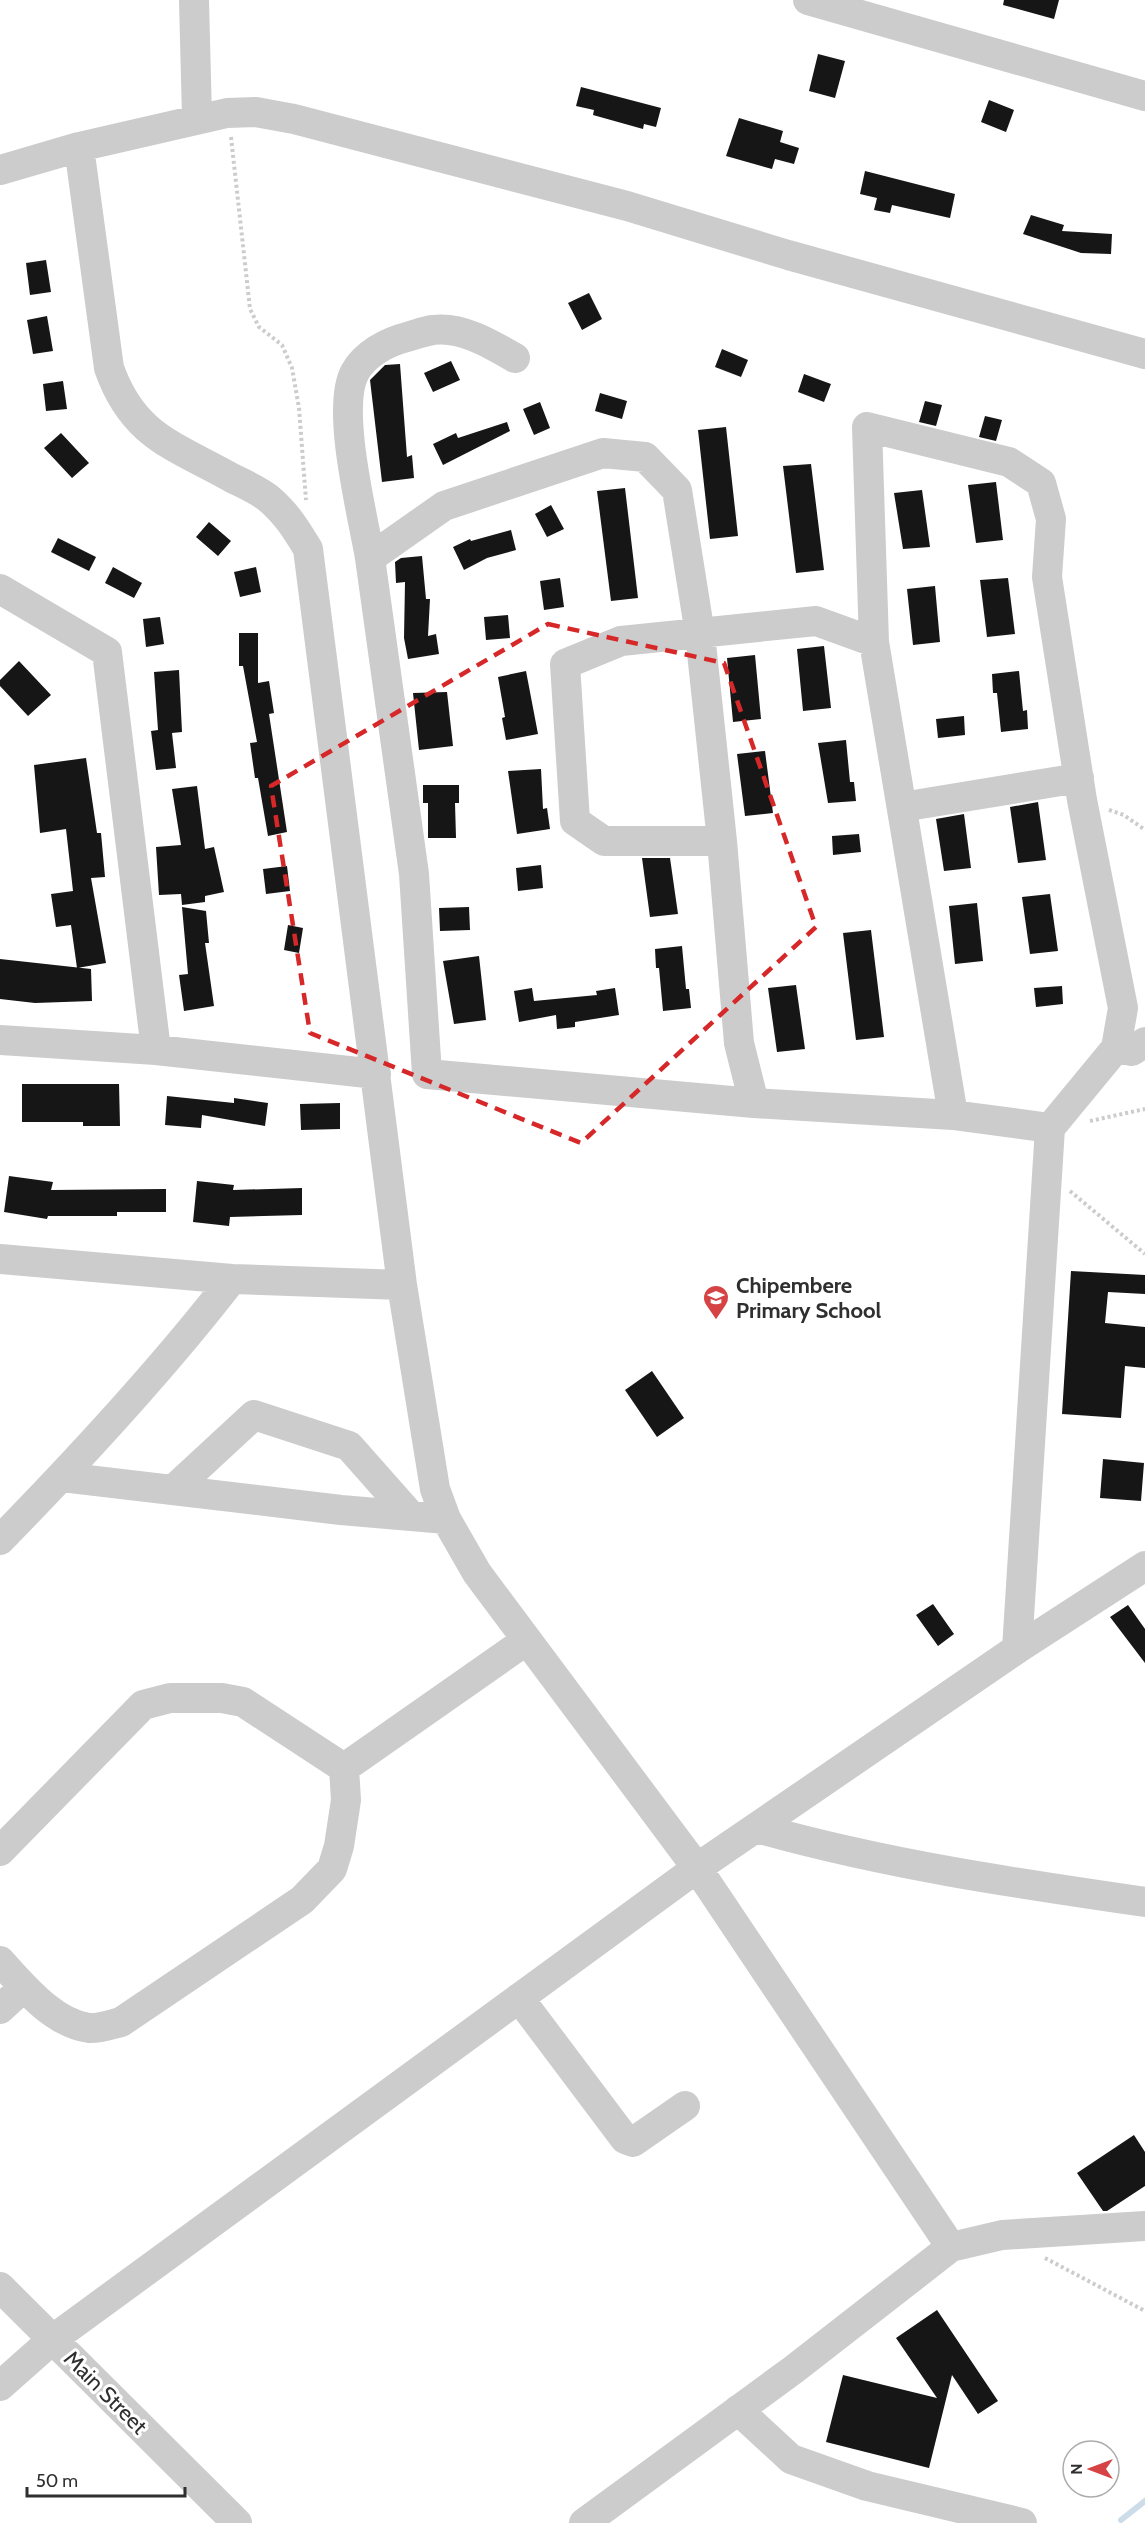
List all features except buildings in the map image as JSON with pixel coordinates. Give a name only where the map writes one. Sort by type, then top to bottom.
[{"type":"street","points":[[194,0],[197,118]]},
{"type":"street","points":[[808,0],[1145,96]]},
{"type":"street","points":[[0,170],[79,147],[197,118],[228,113],[256,112],[294,119],[615,203],[1145,354]]},
{"type":"street","points":[[79,147],[109,368],[118,393],[132,416],[152,433],[266,497],[289,517],[308,549],[402,1285],[435,1490],[446,1519],[477,1573],[698,1868],[951,2247]]},
{"type":"street","points":[[515,358],[485,340],[434,329],[373,351],[354,372],[348,399],[348,426],[370,558],[414,874],[427,1074],[754,1103],[953,1115],[1050,1128]]},
{"type":"street","points":[[953,1115],[874,642],[867,427],[1009,462],[1041,483],[1051,519],[1047,576],[1081,789],[1123,1008],[1116,1048],[1050,1128],[1017,1649]]},
{"type":"street","points":[[370,558],[444,506],[603,453],[645,457],[677,490],[700,634],[722,841],[739,1043],[754,1103]]},
{"type":"street","points":[[0,589],[107,652],[156,1050]]},
{"type":"street","points":[[722,841],[604,841],[575,821],[565,664],[621,641],[816,621],[874,642]]},
{"type":"street","points":[[902,807],[1081,789]]},
{"type":"street","points":[[0,1040],[156,1050],[376,1074]]},
{"type":"street","points":[[1116,1048],[1132,1052],[1145,1042]]},
{"type":"street","points":[[0,1259],[232,1279],[402,1285]]},
{"type":"street","points":[[0,1540],[62,1477],[202,1318],[232,1279]]},
{"type":"street","points":[[174,1489],[254,1415],[350,1446],[410,1515]]},
{"type":"street","points":[[62,1477],[342,1510],[446,1519]]},
{"type":"street","points":[[0,2386],[53,2339],[698,1868],[1017,1649],[1144,1568]]},
{"type":"street","points":[[344,1768],[527,1640]]},
{"type":"street","points":[[0,1851],[143,1706],[170,1698],[222,1698],[243,1702],[344,1768]]},
{"type":"street","points":[[0,1961],[24,1987],[61,2018],[90,2028],[122,2022],[302,1900],[332,1869],[339,1846],[346,1800],[344,1768]]},
{"type":"street","points":[[757,1828],[833,1850],[951,1874],[1145,1902]]},
{"type":"street","points":[[0,2009],[24,1987]]},
{"type":"street","points":[[519,1998],[625,2139],[633,2142],[685,2106]]},
{"type":"street","points":[[584,2523],[738,2410],[951,2247],[1002,2235],[1145,2226]]},
{"type":"street","name":"Main Street","points":[[0,2288],[237,2523]]},
{"type":"street","points":[[738,2410],[791,2459],[867,2486],[1022,2523]]},
{"type":"path","points":[[228,113],[250,309],[260,327],[282,345],[292,368],[299,408],[306,503]]},
{"type":"path","points":[[1081,789],[1145,830]]},
{"type":"path","points":[[1050,1128],[1145,1109]]},
{"type":"path","points":[[1048,1178],[1069,1190],[1145,1254]]},
{"type":"path","points":[[1043,2257],[1145,2311]]},
{"type":"highlighted area","points":[[548,624],[724,663],[816,927],[581,1143],[310,1033],[271,786]]},
{"type":"waterway","points":[[1121,2520],[1145,2501]]},
{"type":"place","name":"Chipembere Primary School","points":[[716,1321]]}]
